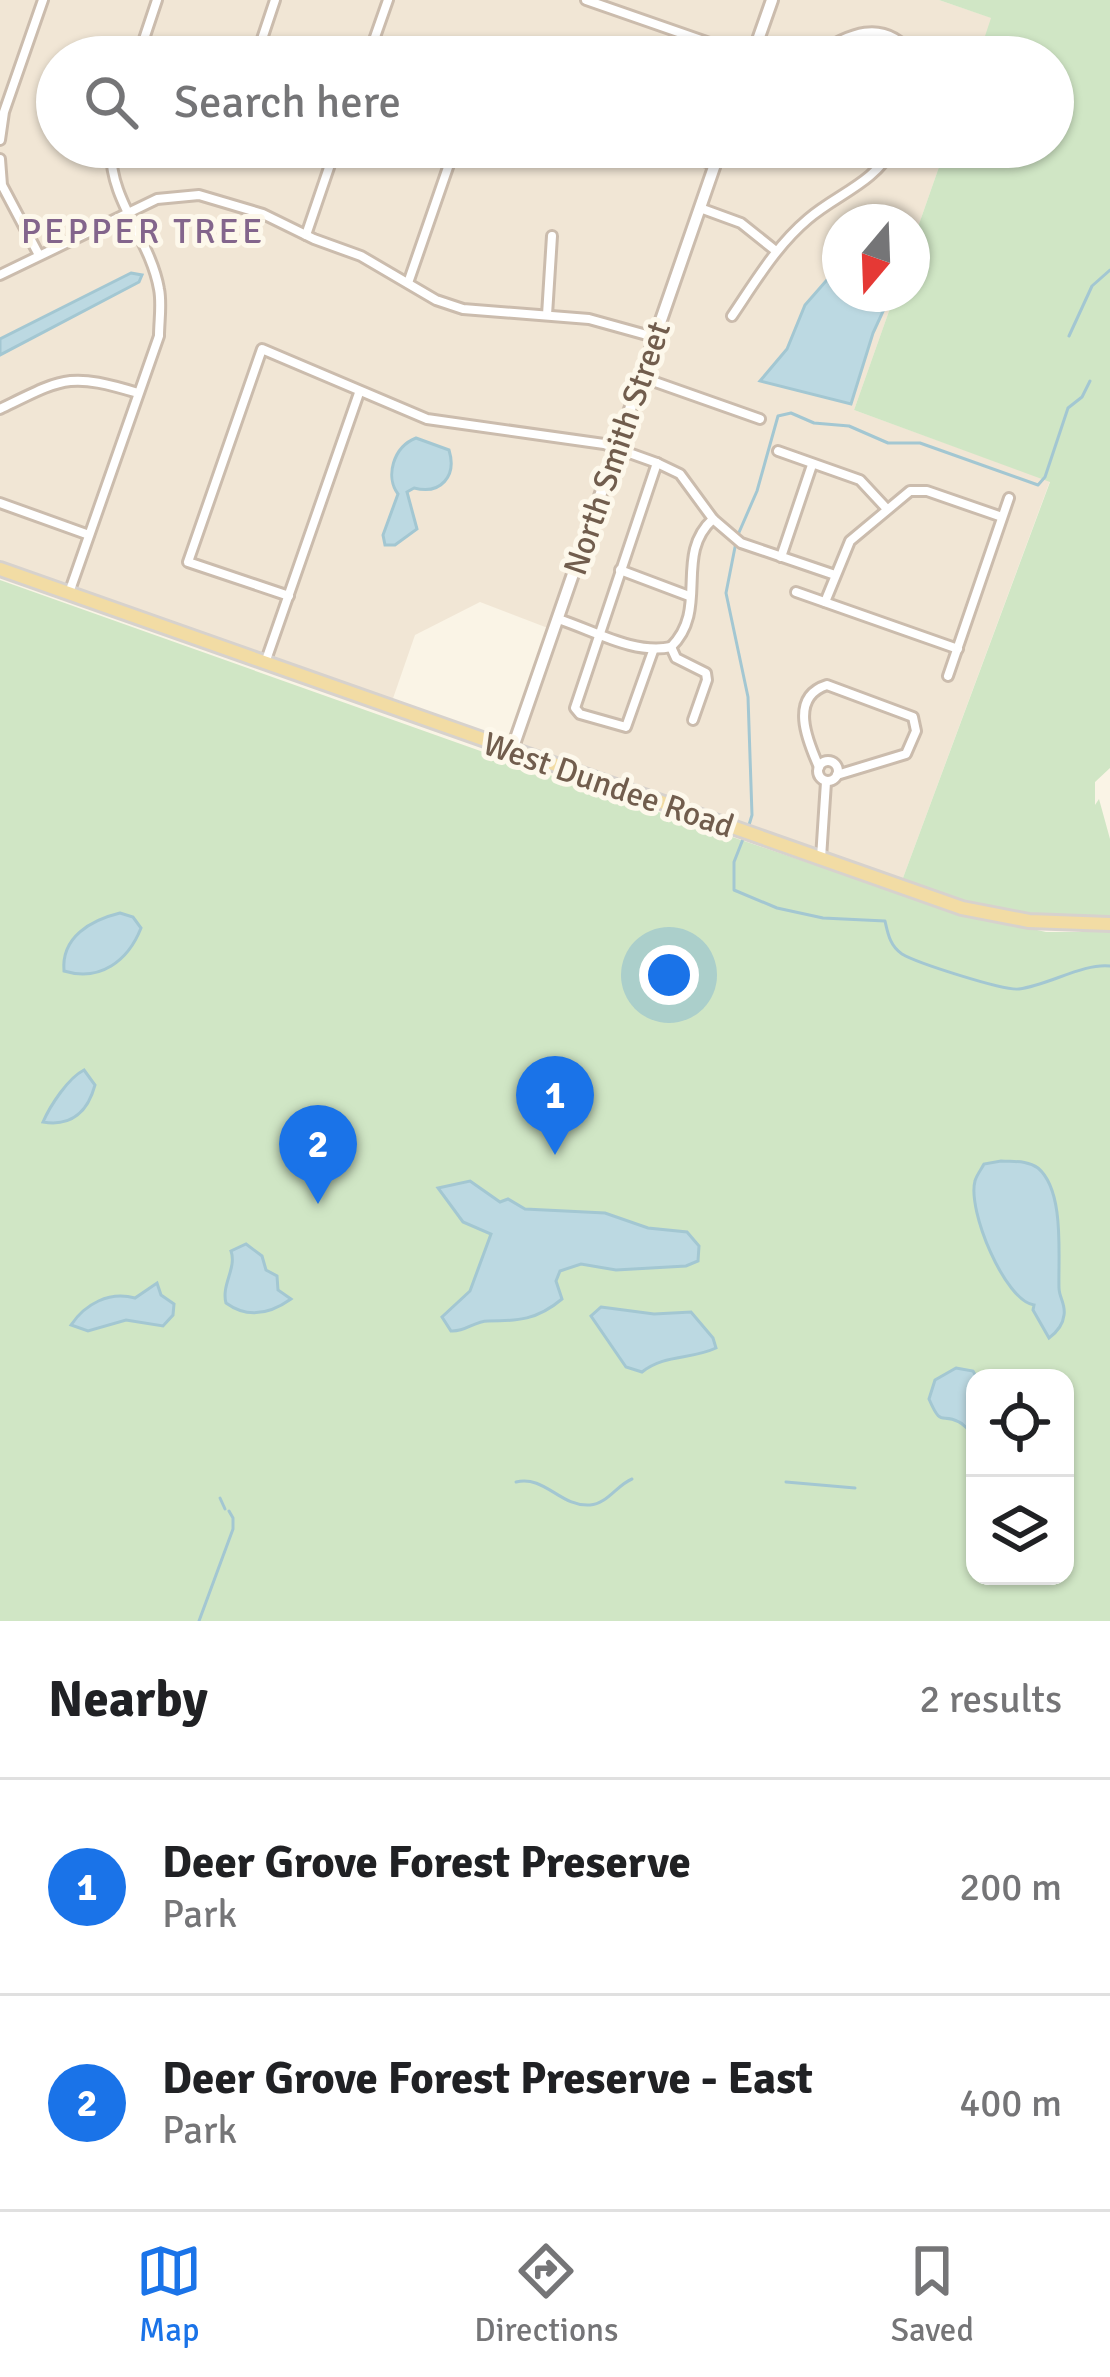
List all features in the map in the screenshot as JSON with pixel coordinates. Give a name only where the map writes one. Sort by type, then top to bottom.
[{"type":"main road","name":"West Dundee Road","points":[[0,569],[962,908],[1029,921],[1110,924]]},
{"type":"street","points":[[0,140],[2,112],[43,0]]},
{"type":"street","points":[[145,36],[157,0]]},
{"type":"street","points":[[263,36],[275,0]]},
{"type":"street","points":[[375,36],[388,0]]},
{"type":"street","points":[[586,0],[690,36]]},
{"type":"street","points":[[759,36],[772,0]]},
{"type":"street","points":[[844,36],[861,32],[884,36]]},
{"type":"street","points":[[0,159],[1,186],[39,255]]},
{"type":"street","points":[[69,593],[159,336],[160,292],[112,168]]},
{"type":"street","points":[[305,235],[329,168]]},
{"type":"street","points":[[408,283],[448,168]]},
{"type":"street","name":"North Smith Street","points":[[512,750],[714,168]]},
{"type":"street","points":[[732,316],[776,251],[806,221],[878,168]]},
{"type":"street","points":[[0,275],[126,212],[157,199],[190,195],[254,210],[361,256],[436,300],[463,309],[601,322],[655,338]]},
{"type":"street","points":[[700,208],[741,223],[776,251]]},
{"type":"street","points":[[547,315],[553,236]]},
{"type":"street","points":[[289,596],[188,562],[262,349],[437,422],[604,444],[657,463],[680,474],[713,519],[741,543],[835,575]]},
{"type":"street","points":[[641,377],[760,419]]},
{"type":"street","points":[[0,410],[71,378],[138,393]]},
{"type":"street","points":[[265,663],[359,392]]},
{"type":"street","points":[[778,451],[860,480],[886,508]]},
{"type":"street","points":[[653,651],[626,727],[574,708],[657,463]]},
{"type":"street","points":[[781,557],[812,465]]},
{"type":"street","points":[[825,602],[850,541],[903,495],[918,490],[1002,517]]},
{"type":"street","points":[[948,676],[1009,498]]},
{"type":"street","points":[[0,503],[89,535]]},
{"type":"street","points":[[557,618],[653,651],[670,647],[692,618],[689,596],[698,542],[713,519]]},
{"type":"street","points":[[620,570],[689,596]]},
{"type":"street","points":[[796,592],[958,649]]},
{"type":"street","points":[[670,647],[684,664],[706,673],[693,720]]},
{"type":"street","points":[[827,685],[914,717],[916,731],[906,754],[826,782],[818,776],[819,766],[803,725],[808,698],[815,689],[827,685]]},
{"type":"street","points":[[819,766],[830,761],[838,768],[837,775]]},
{"type":"street","points":[[821,858],[826,782]]},
{"type":"shaded area","points":[[0,0],[939,0],[992,18],[986,36],[36,36],[36,168],[939,168],[926,204],[822,204],[822,312],[889,312],[854,410],[1050,481],[900,886],[512,750],[553,630],[480,602],[415,635],[390,707],[0,570]]},
{"type":"green space","points":[[939,0],[1110,0],[1110,768],[1095,782],[1095,805],[1099,799],[1110,839],[1110,924],[991,913],[900,886],[1050,482],[854,410],[889,312],[930,312],[930,204],[926,204],[939,168],[1074,168],[1074,36],[985,36],[991,18]]},
{"type":"green space","points":[[0,580],[517,764],[948,910],[1046,932],[1110,932],[1110,1621],[0,1621]]},
{"type":"water","points":[[131,273],[142,275],[139,282],[0,355],[0,339]]},
{"type":"water","points":[[822,286],[822,312],[883,312],[851,404],[760,381],[787,349],[805,305]]},
{"type":"water","points":[[416,438],[449,450],[449,475],[432,489],[407,492],[417,529],[395,545],[385,545],[383,535],[398,494],[392,479],[394,463],[402,448]]},
{"type":"water","points":[[120,913],[133,917],[141,928],[129,950],[101,971],[64,971],[67,949],[80,932]]},
{"type":"water","points":[[84,1070],[95,1085],[83,1109],[62,1122],[43,1122],[60,1093]]},
{"type":"water","points":[[984,1164],[1034,1165],[1053,1192],[1064,1311],[1061,1325],[1049,1338],[1034,1305],[1023,1300],[1000,1272],[977,1212],[975,1181]]},
{"type":"water","points":[[470,1181],[500,1202],[508,1199],[525,1209],[605,1213],[648,1228],[687,1232],[699,1246],[698,1261],[686,1266],[616,1270],[581,1264],[560,1271],[556,1281],[562,1299],[544,1311],[451,1331],[442,1317],[470,1291],[491,1234],[463,1222],[438,1188]]},
{"type":"water","points":[[246,1244],[262,1256],[266,1270],[277,1276],[278,1290],[291,1299],[259,1313],[226,1303],[231,1251]]},
{"type":"water","points":[[157,1283],[161,1295],[174,1304],[173,1315],[163,1326],[126,1320],[88,1331],[71,1325],[98,1301],[135,1298]]},
{"type":"water","points":[[601,1307],[654,1314],[691,1312],[716,1348],[660,1362],[642,1372],[626,1367],[591,1316]]},
{"type":"water","points":[[956,1368],[966,1370],[966,1427],[939,1417],[933,1408],[929,1399],[935,1380]]},
{"type":"waterway","points":[[1069,336],[1092,286],[1110,270]]},
{"type":"waterway","points":[[749,825],[748,697],[726,593],[737,537],[757,491],[778,416],[791,413],[814,423],[849,426],[888,443],[920,443],[1038,485],[1045,477],[1068,408],[1082,397],[1090,381]]},
{"type":"waterway","points":[[745,834],[734,862],[734,890],[777,908],[823,918],[885,921],[898,951],[924,964],[1019,989],[1110,966]]},
{"type":"waterway","points":[[516,1482],[536,1483],[570,1501],[590,1505],[632,1479]]},
{"type":"waterway","points":[[786,1482],[855,1488]]},
{"type":"waterway","points":[[220,1498],[225,1509]]},
{"type":"waterway","points":[[199,1621],[233,1529],[229,1511]]},
{"type":"place","name":"Deer Grove Forest Preserve","points":[[555,1155]]},
{"type":"place","name":"Deer Grove Forest Preserve - East","points":[[318,1204]]},
{"type":"district","name":"PEPPER TREE","points":[[143,230]]}]
